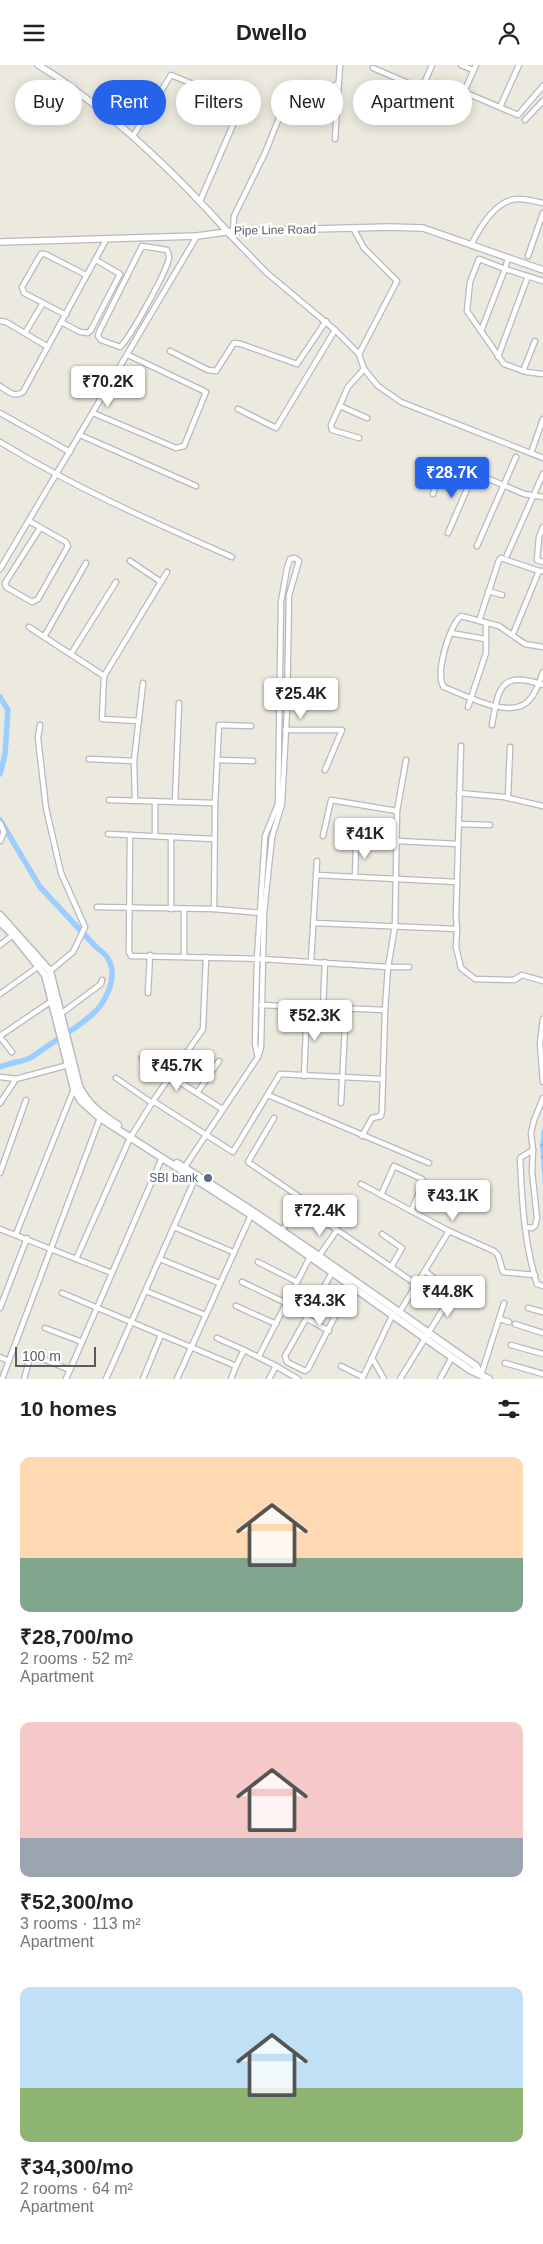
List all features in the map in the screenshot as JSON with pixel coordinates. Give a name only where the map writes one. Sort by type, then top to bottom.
[{"type":"main road","points":[[0,915],[50,971],[62,1030],[79,1086],[85,1098],[95,1109],[162,1158],[184,1169],[195,1179],[251,1215],[351,1285],[476,1366],[480,1375]]},
{"type":"main road","points":[[0,922],[45,975],[60,1017]]},
{"type":"main road","points":[[68,1052],[68,1065],[74,1089],[81,1101],[100,1118],[261,1215],[319,1255],[396,1314]]},
{"type":"main road","points":[[426,1335],[452,1357],[489,1379]]},
{"type":"street","points":[[38,65],[48,67],[133,136],[230,231],[267,273],[326,321],[359,354],[364,369],[378,386],[401,402],[543,458]]},
{"type":"street","points":[[339,80],[340,65]]},
{"type":"street","points":[[426,80],[432,65]]},
{"type":"street","points":[[461,65],[473,71]]},
{"type":"street","points":[[469,80],[476,65]]},
{"type":"street","points":[[500,107],[519,65]]},
{"type":"street","points":[[373,68],[401,80]]},
{"type":"street","points":[[133,136],[170,75],[182,80]]},
{"type":"street","points":[[472,95],[518,115],[542,89]]},
{"type":"street","points":[[526,120],[543,101]]},
{"type":"street","points":[[200,201],[233,125]]},
{"type":"street","points":[[230,231],[234,216],[265,153],[276,125]]},
{"type":"street","points":[[336,139],[337,125]]},
{"type":"street","points":[[471,245],[483,223],[509,201],[520,199],[543,203]]},
{"type":"street","points":[[528,256],[543,213]]},
{"type":"street","points":[[353,228],[364,248],[397,281],[359,354]]},
{"type":"street","name":"Pipe Line Road","points":[[0,242],[197,236],[230,231],[423,228],[543,270]]},
{"type":"street","points":[[0,569],[197,236]]},
{"type":"street","points":[[0,386],[13,395],[19,395],[23,392],[106,240]]},
{"type":"street","points":[[142,246],[167,250],[168,258],[162,275],[132,331],[120,347],[101,340],[98,336],[142,246]]},
{"type":"street","points":[[66,315],[24,293],[22,287],[41,254],[45,254],[86,275]]},
{"type":"street","points":[[481,331],[508,258]]},
{"type":"street","points":[[543,281],[479,259],[470,282],[467,311],[504,364],[523,371],[543,374]]},
{"type":"street","points":[[61,322],[84,334],[91,330],[120,274],[96,260]]},
{"type":"street","points":[[162,275],[172,280]]},
{"type":"street","points":[[498,357],[528,276]]},
{"type":"street","points":[[25,333],[43,303]]},
{"type":"street","points":[[0,321],[6,322],[48,347]]},
{"type":"street","points":[[170,351],[208,370],[216,371],[234,343],[297,364],[326,321]]},
{"type":"street","points":[[238,409],[276,428],[335,330]]},
{"type":"street","points":[[132,331],[139,336]]},
{"type":"street","points":[[523,371],[534,341]]},
{"type":"street","points":[[94,413],[176,448],[184,446],[206,392],[128,355]]},
{"type":"street","points":[[359,438],[332,430],[331,425],[352,382],[364,369]]},
{"type":"street","points":[[340,406],[367,418]]},
{"type":"street","points":[[0,413],[70,452]]},
{"type":"street","points":[[531,453],[543,419]]},
{"type":"street","points":[[80,435],[196,486]]},
{"type":"street","points":[[0,442],[56,476],[123,510],[232,557]]},
{"type":"street","points":[[477,546],[516,457]]},
{"type":"street","points":[[433,494],[444,461],[533,496],[543,497]]},
{"type":"street","points":[[448,533],[474,473]]},
{"type":"street","points":[[507,555],[543,474]]},
{"type":"street","points":[[28,521],[40,527],[66,542],[68,546],[38,599],[32,602],[6,587],[5,583],[40,527]]},
{"type":"street","points":[[543,527],[539,537],[537,560],[543,562]]},
{"type":"street","points":[[258,1057],[254,1044],[266,833],[278,804],[281,602],[287,568],[290,559],[295,557],[298,561],[289,595],[287,709],[282,803],[272,836],[262,912]]},
{"type":"street","points":[[480,621],[499,560],[502,558],[541,571],[513,634]]},
{"type":"street","points":[[130,561],[161,582]]},
{"type":"street","points":[[44,637],[86,563]]},
{"type":"street","points":[[139,721],[102,719],[104,676],[167,572]]},
{"type":"street","points":[[71,655],[116,582]]},
{"type":"street","points":[[488,591],[502,595]]},
{"type":"street","points":[[543,647],[526,644],[499,626],[461,616],[457,619],[440,665],[441,683],[444,687],[496,706],[513,709],[521,707],[527,702],[541,684],[543,672]]},
{"type":"street","points":[[468,707],[486,653],[486,623]]},
{"type":"street","points":[[29,627],[104,676]]},
{"type":"street","points":[[451,633],[485,639]]},
{"type":"street","points":[[492,725],[500,688],[508,680],[515,679],[541,684]]},
{"type":"street","points":[[135,801],[134,761],[143,683]]},
{"type":"street","points":[[175,801],[180,703]]},
{"type":"street","points":[[40,725],[38,738],[46,808],[61,873],[85,927],[73,952],[50,971]]},
{"type":"street","points":[[214,909],[214,803],[219,725],[251,726]]},
{"type":"street","points":[[285,730],[342,729],[325,770]]},
{"type":"street","points":[[461,746],[456,947],[461,968],[475,979],[514,980],[522,975],[543,981]]},
{"type":"street","points":[[508,798],[510,747]]},
{"type":"street","points":[[89,759],[134,761]]},
{"type":"street","points":[[218,760],[253,761]]},
{"type":"street","points":[[362,1136],[372,1118],[381,1116],[388,967],[395,926],[397,811],[406,760]]},
{"type":"street","points":[[460,793],[508,798],[543,806]]},
{"type":"street","points":[[110,800],[214,803]]},
{"type":"street","points":[[323,836],[331,800],[397,811]]},
{"type":"street","points":[[155,801],[155,836]]},
{"type":"street","points":[[0,823],[4,832],[0,841]]},
{"type":"street","points":[[458,824],[490,825]]},
{"type":"street","points":[[266,833],[272,836]]},
{"type":"street","points":[[108,834],[214,839]]},
{"type":"street","points":[[130,835],[130,954],[408,967]]},
{"type":"street","points":[[171,837],[171,909]]},
{"type":"street","points":[[397,841],[458,843]]},
{"type":"street","points":[[355,876],[356,844]]},
{"type":"street","points":[[311,961],[317,861]]},
{"type":"street","points":[[316,875],[457,882]]},
{"type":"street","points":[[97,907],[214,909],[262,912]]},
{"type":"street","points":[[184,909],[184,956]]},
{"type":"street","points":[[314,923],[457,929]]},
{"type":"street","points":[[0,945],[13,935]]},
{"type":"street","points":[[148,993],[150,955]]},
{"type":"street","points":[[76,1259],[131,1136],[152,1102],[203,1029],[206,957]]},
{"type":"street","points":[[184,1169],[258,1057],[261,1042],[260,959]]},
{"type":"street","points":[[323,1008],[325,962]]},
{"type":"street","points":[[0,994],[39,966]]},
{"type":"street","points":[[60,1017],[101,984],[102,980]]},
{"type":"street","points":[[12,1052],[0,1036],[53,1000]]},
{"type":"street","points":[[261,1005],[385,1010]]},
{"type":"street","points":[[304,1076],[307,1007]]},
{"type":"street","points":[[341,1103],[346,1009]]},
{"type":"street","points":[[543,1019],[540,1043],[543,1082]]},
{"type":"street","points":[[142,1058],[222,1109]]},
{"type":"street","points":[[197,1093],[219,1061]]},
{"type":"street","points":[[0,1077],[16,1079],[68,1065]]},
{"type":"street","points":[[116,1078],[232,1152],[280,1074],[382,1079]]},
{"type":"street","points":[[0,1103],[16,1079]]},
{"type":"street","points":[[16,1234],[74,1089]]},
{"type":"street","points":[[268,1095],[430,1163]]},
{"type":"street","points":[[525,1227],[532,1228],[535,1226],[537,1218],[532,1171],[533,1150],[531,1133],[543,1098]]},
{"type":"street","points":[[0,1173],[26,1100]]},
{"type":"street","points":[[2,1379],[100,1118]]},
{"type":"street","points":[[274,1118],[248,1162],[300,1198],[282,1231]]},
{"type":"street","points":[[533,1150],[520,1158],[525,1227],[528,1255],[537,1284],[543,1287]]},
{"type":"street","points":[[66,1379],[162,1158]]},
{"type":"street","points":[[381,1195],[394,1166],[422,1179],[424,1182],[412,1211]]},
{"type":"street","points":[[106,1379],[195,1179]]},
{"type":"street","points":[[361,1184],[449,1231],[494,1251],[498,1255],[503,1272],[534,1275]]},
{"type":"street","points":[[308,1210],[416,1283]]},
{"type":"street","points":[[177,1379],[251,1215]]},
{"type":"street","points":[[174,1227],[233,1253]]},
{"type":"street","points":[[0,1229],[112,1273]]},
{"type":"street","points":[[319,1255],[337,1229]]},
{"type":"street","points":[[340,1366],[362,1378],[396,1314],[449,1231]]},
{"type":"street","points":[[382,1234],[402,1248],[391,1267]]},
{"type":"street","points":[[0,1308],[27,1238]]},
{"type":"street","points":[[260,1356],[310,1257]]},
{"type":"street","points":[[160,1259],[219,1283]]},
{"type":"street","points":[[258,1261],[297,1282]]},
{"type":"street","points":[[332,1271],[285,1356],[287,1361],[307,1371],[351,1285]]},
{"type":"street","points":[[425,1271],[453,1293]]},
{"type":"street","points":[[242,1283],[304,1312]]},
{"type":"street","points":[[400,1379],[459,1284]]},
{"type":"street","points":[[146,1291],[205,1315]]},
{"type":"street","points":[[62,1293],[236,1366]]},
{"type":"street","points":[[480,1375],[504,1303]]},
{"type":"street","points":[[236,1306],[276,1324]]},
{"type":"street","points":[[528,1308],[543,1312]]},
{"type":"street","points":[[306,1318],[329,1331]]},
{"type":"street","points":[[500,1319],[509,1322]]},
{"type":"street","points":[[515,1324],[543,1333]]},
{"type":"street","points":[[45,1328],[82,1342]]},
{"type":"street","points":[[143,1379],[161,1335]]},
{"type":"street","points":[[217,1338],[260,1356],[298,1379]]},
{"type":"street","points":[[511,1345],[543,1354]]},
{"type":"street","points":[[230,1379],[244,1349]]},
{"type":"street","points":[[24,1379],[32,1354],[70,1370]]},
{"type":"street","points":[[0,1357],[9,1361]]},
{"type":"street","points":[[440,1379],[452,1357]]},
{"type":"street","points":[[372,1358],[384,1379]]},
{"type":"street","points":[[505,1363],[543,1374]]},
{"type":"street","points":[[269,1379],[276,1366]]},
{"type":"water","points":[[543,1124],[543,1187],[540,1144]]},
{"type":"waterway","points":[[0,697],[8,710],[5,754],[0,774]]},
{"type":"waterway","points":[[0,820],[40,887],[109,960],[112,974],[109,990],[101,1005],[91,1016],[32,1057],[0,1067]]},
{"type":"place","name":"SBI bank","points":[[208,1178]]}]
